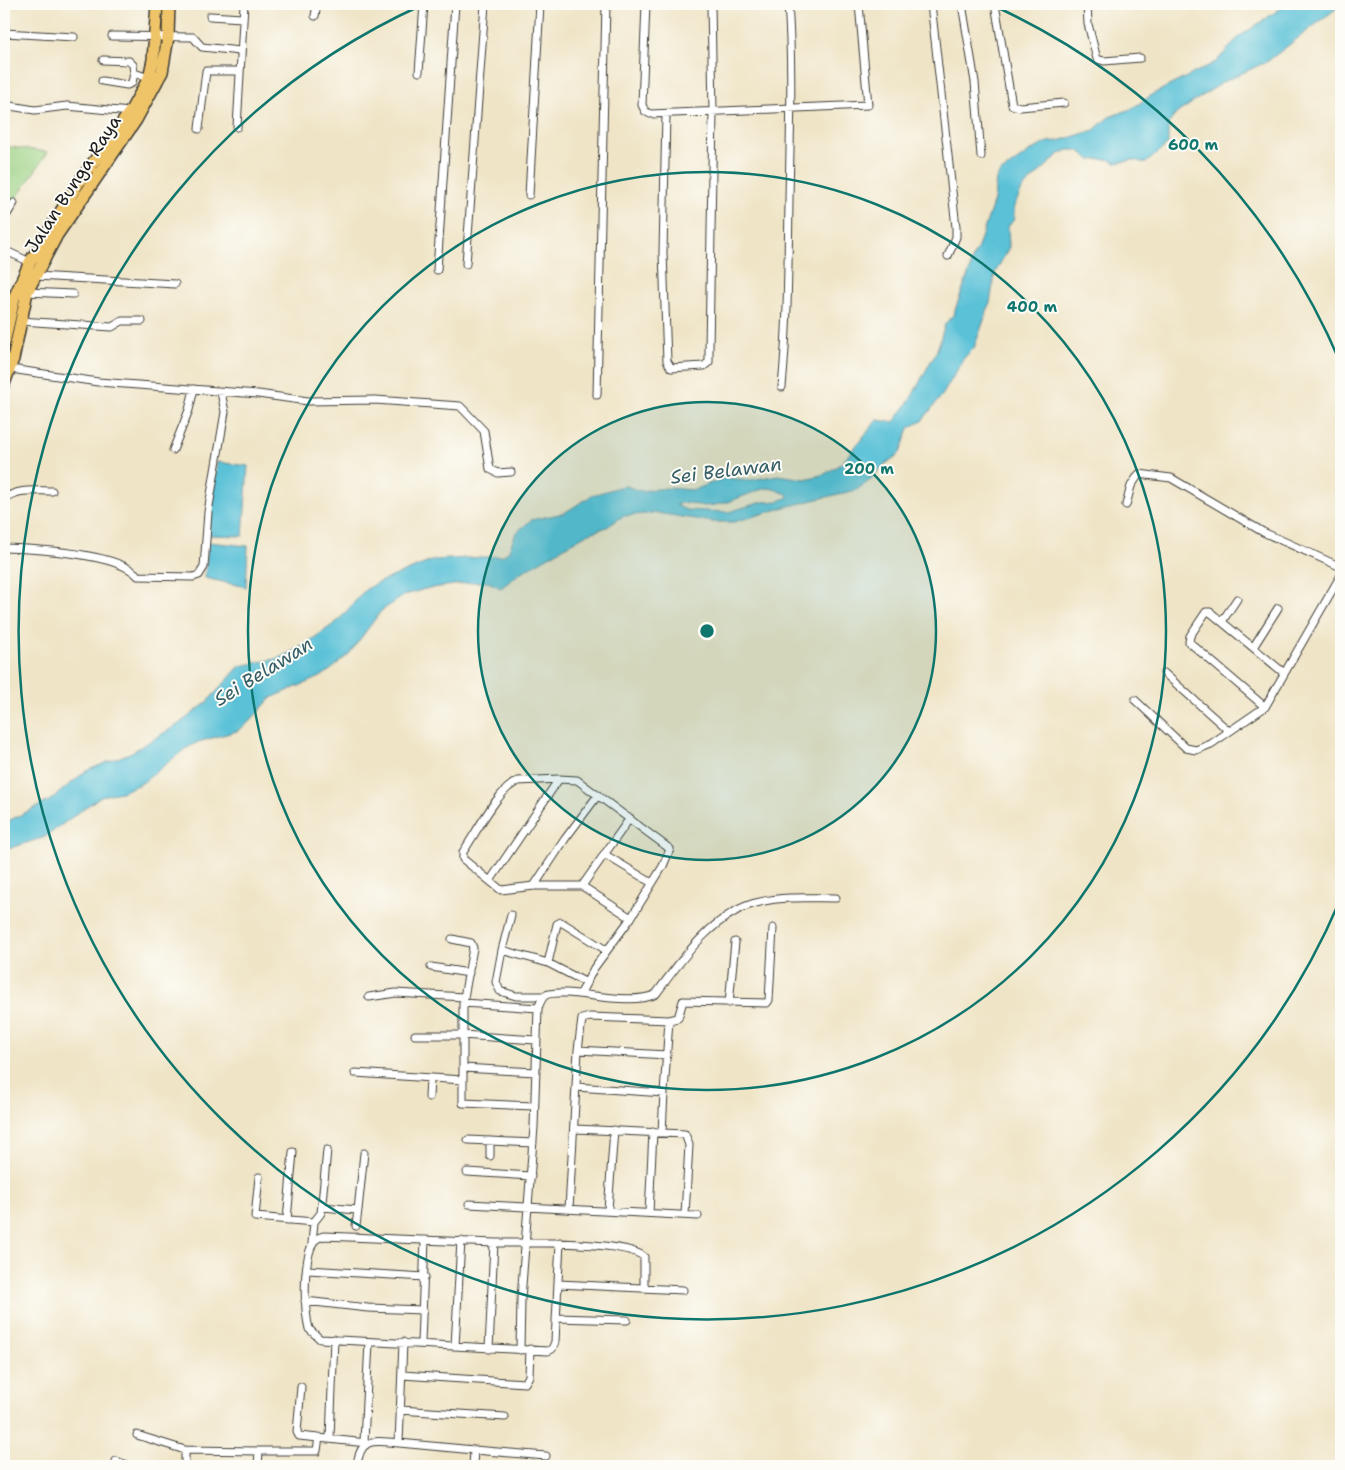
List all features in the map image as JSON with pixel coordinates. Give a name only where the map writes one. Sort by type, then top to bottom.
[{"type":"main road","name":"Jalan Bunga Raya","points":[[4,384],[28,292],[36,276],[44,248],[79,182],[130,112],[149,78],[155,38],[157,4]]},
{"type":"main road","name":"Jalan Bunga Raya","points":[[4,343],[14,298],[30,262],[57,235],[136,120],[162,72],[168,37],[169,4]]},
{"type":"street","points":[[237,127],[244,4]]},
{"type":"street","points":[[316,16],[317,4]]},
{"type":"street","points":[[419,72],[424,4]]},
{"type":"street","points":[[437,270],[455,4]]},
{"type":"street","points":[[466,264],[485,4]]},
{"type":"street","points":[[529,195],[540,4]]},
{"type":"street","points":[[597,395],[606,4]]},
{"type":"street","points":[[646,4],[642,105],[645,111],[650,114],[868,105],[859,4]]},
{"type":"street","points":[[666,114],[663,262],[667,361],[669,367],[674,368],[704,366],[709,362],[712,112],[711,4]]},
{"type":"street","points":[[782,387],[787,334],[792,48],[788,4]]},
{"type":"street","points":[[932,4],[956,228],[956,237],[948,256]]},
{"type":"street","points":[[962,4],[975,82],[981,156]]},
{"type":"street","points":[[995,4],[1012,105],[1020,107],[1064,102]]},
{"type":"street","points":[[1087,4],[1088,24],[1097,59],[1104,62],[1140,58]]},
{"type":"street","points":[[210,16],[242,18]]},
{"type":"street","points":[[4,33],[74,37]]},
{"type":"street","points":[[112,36],[193,37],[202,47],[240,51]]},
{"type":"street","points":[[102,81],[130,85],[134,73],[134,65],[129,61],[103,60]]},
{"type":"street","points":[[199,129],[206,72],[239,71]]},
{"type":"street","points":[[134,73],[149,78]]},
{"type":"street","points":[[4,105],[35,110],[67,106],[130,112]]},
{"type":"street","points":[[4,218],[14,203]]},
{"type":"street","points":[[4,250],[30,262]]},
{"type":"street","points":[[36,276],[175,284]]},
{"type":"street","points":[[28,292],[73,294]]},
{"type":"street","points":[[20,321],[112,327],[122,321],[142,321]]},
{"type":"street","points":[[7,368],[98,382],[324,402],[384,400],[460,406],[484,431],[490,469],[498,473],[511,472]]},
{"type":"street","points":[[173,450],[189,410],[194,389]]},
{"type":"street","points":[[4,548],[99,558],[128,567],[138,576],[194,577],[199,575],[204,567],[208,512],[225,412],[221,392]]},
{"type":"street","points":[[1126,505],[1131,486],[1138,474],[1171,478],[1264,532],[1341,567]]},
{"type":"street","points":[[4,498],[9,494],[24,491],[52,492]]},
{"type":"street","points":[[1135,700],[1190,750],[1211,744],[1265,707],[1341,575]]},
{"type":"street","points":[[1223,620],[1237,599]]},
{"type":"street","points":[[1254,646],[1278,608]]},
{"type":"street","points":[[1265,707],[1189,642],[1190,636],[1206,612],[1214,613],[1284,673]]},
{"type":"street","points":[[1164,673],[1229,731]]},
{"type":"street","points":[[490,881],[558,779]]},
{"type":"street","points":[[581,994],[585,982],[606,950],[631,918],[652,884],[669,855],[670,849],[577,780],[558,779],[512,783],[501,795],[462,855],[463,859],[506,892],[534,886],[582,886],[631,918]]},
{"type":"street","points":[[534,886],[565,839],[598,795]]},
{"type":"street","points":[[582,886],[630,818]]},
{"type":"street","points":[[604,854],[652,884]]},
{"type":"street","points":[[512,915],[502,950],[496,982],[500,991],[516,996],[544,996],[549,993],[627,998],[651,997],[656,994],[681,960],[699,941],[730,915],[758,902],[836,898]]},
{"type":"street","points":[[548,963],[557,924],[561,922],[606,950]]},
{"type":"street","points":[[569,1209],[580,1022],[585,1018],[669,1020],[678,1018],[683,1001],[767,1003],[769,1000],[773,928]]},
{"type":"street","points":[[452,939],[472,945],[469,973],[463,1000],[463,1103],[534,1106]]},
{"type":"street","points":[[730,1003],[734,942]]},
{"type":"street","points":[[502,950],[548,963],[585,982]]},
{"type":"street","points":[[432,966],[469,973]]},
{"type":"street","points":[[369,997],[396,994],[538,1008]]},
{"type":"street","points":[[520,1350],[530,1207],[538,1008],[544,996]]},
{"type":"street","points":[[662,1132],[669,1020]]},
{"type":"street","points":[[415,1035],[462,1035],[536,1040]]},
{"type":"street","points":[[578,1050],[667,1055]]},
{"type":"street","points":[[463,1068],[536,1072]]},
{"type":"street","points":[[355,1073],[463,1080]]},
{"type":"street","points":[[429,1097],[430,1078]]},
{"type":"street","points":[[576,1087],[664,1093]]},
{"type":"street","points":[[575,1128],[683,1133],[688,1136],[685,1215]]},
{"type":"street","points":[[608,1210],[614,1130]]},
{"type":"street","points":[[650,1213],[653,1132]]},
{"type":"street","points":[[468,1140],[533,1142]]},
{"type":"street","points":[[490,1141],[490,1156]]},
{"type":"street","points":[[259,1177],[255,1217],[314,1222],[318,1220],[322,1207],[327,1150]]},
{"type":"street","points":[[287,1220],[293,1152]]},
{"type":"street","points":[[356,1226],[364,1153]]},
{"type":"street","points":[[467,1172],[531,1176]]},
{"type":"street","points":[[469,1204],[698,1216]]},
{"type":"street","points":[[322,1207],[358,1210]]},
{"type":"street","points":[[314,1222],[305,1301],[309,1329],[320,1339],[421,1343],[489,1349],[552,1349],[555,1342],[560,1242]]},
{"type":"street","points":[[312,1244],[317,1238],[324,1236],[494,1243],[560,1242],[638,1252],[644,1257],[646,1262],[644,1288]]},
{"type":"street","points":[[421,1343],[425,1240]]},
{"type":"street","points":[[456,1346],[461,1241]]},
{"type":"street","points":[[489,1349],[494,1243]]},
{"type":"street","points":[[308,1270],[425,1277]]},
{"type":"street","points":[[558,1284],[683,1290]]},
{"type":"street","points":[[305,1301],[368,1308],[423,1310]]},
{"type":"street","points":[[556,1318],[627,1320]]},
{"type":"street","points":[[330,1438],[334,1339]]},
{"type":"street","points":[[357,1466],[359,1454],[366,1443],[369,1342]]},
{"type":"street","points":[[399,1443],[402,1342]]},
{"type":"street","points":[[402,1375],[525,1383],[529,1376],[530,1349]]},
{"type":"street","points":[[300,1387],[297,1432],[302,1436],[366,1443],[376,1441],[546,1456]]},
{"type":"street","points":[[400,1410],[505,1417]]},
{"type":"street","points":[[137,1435],[185,1450],[259,1451],[317,1451],[319,1437]]},
{"type":"street","points":[[185,1450],[186,1466]]},
{"type":"street","points":[[473,1466],[474,1450]]},
{"type":"street","points":[[258,1466],[259,1451]]},
{"type":"street","points":[[116,1461],[129,1466]]},
{"type":"green space","points":[[4,146],[48,152],[4,216]]},
{"type":"water","name":"Sei Belawan","points":[[1287,4],[1341,5],[1268,61],[1223,82],[1177,113],[1168,124],[1168,144],[1146,163],[1133,160],[1116,163],[1108,159],[1091,160],[1078,150],[1068,150],[1058,155],[1023,188],[1014,206],[1014,219],[1008,227],[1009,247],[995,273],[990,303],[974,348],[964,358],[943,394],[922,421],[909,428],[900,453],[883,466],[868,482],[856,490],[789,506],[734,522],[713,522],[657,513],[623,516],[607,527],[587,534],[520,573],[501,588],[488,582],[475,582],[425,589],[405,595],[381,611],[349,654],[333,668],[322,676],[271,698],[248,723],[237,731],[198,742],[185,749],[142,783],[121,792],[101,796],[45,837],[4,850],[4,823],[49,801],[86,771],[132,752],[179,724],[206,703],[240,666],[280,658],[304,645],[338,621],[365,590],[377,583],[434,560],[502,556],[508,552],[516,533],[531,520],[564,513],[593,495],[619,487],[626,486],[640,491],[667,488],[694,490],[724,478],[751,480],[778,475],[805,479],[825,474],[842,463],[877,420],[894,422],[910,400],[937,350],[945,324],[953,315],[994,200],[996,179],[1000,173],[1032,150],[1048,142],[1059,141],[1094,130],[1109,117],[1131,109],[1155,93],[1216,62],[1239,37]],"holes":[[[766,488],[787,494],[788,497],[779,501],[762,502],[728,512],[686,510],[676,505],[680,503],[702,506],[714,505]]]},
{"type":"water","points":[[217,462],[248,466],[243,536],[208,535]]},
{"type":"water","points":[[208,542],[248,546],[246,587],[205,578]]}]
